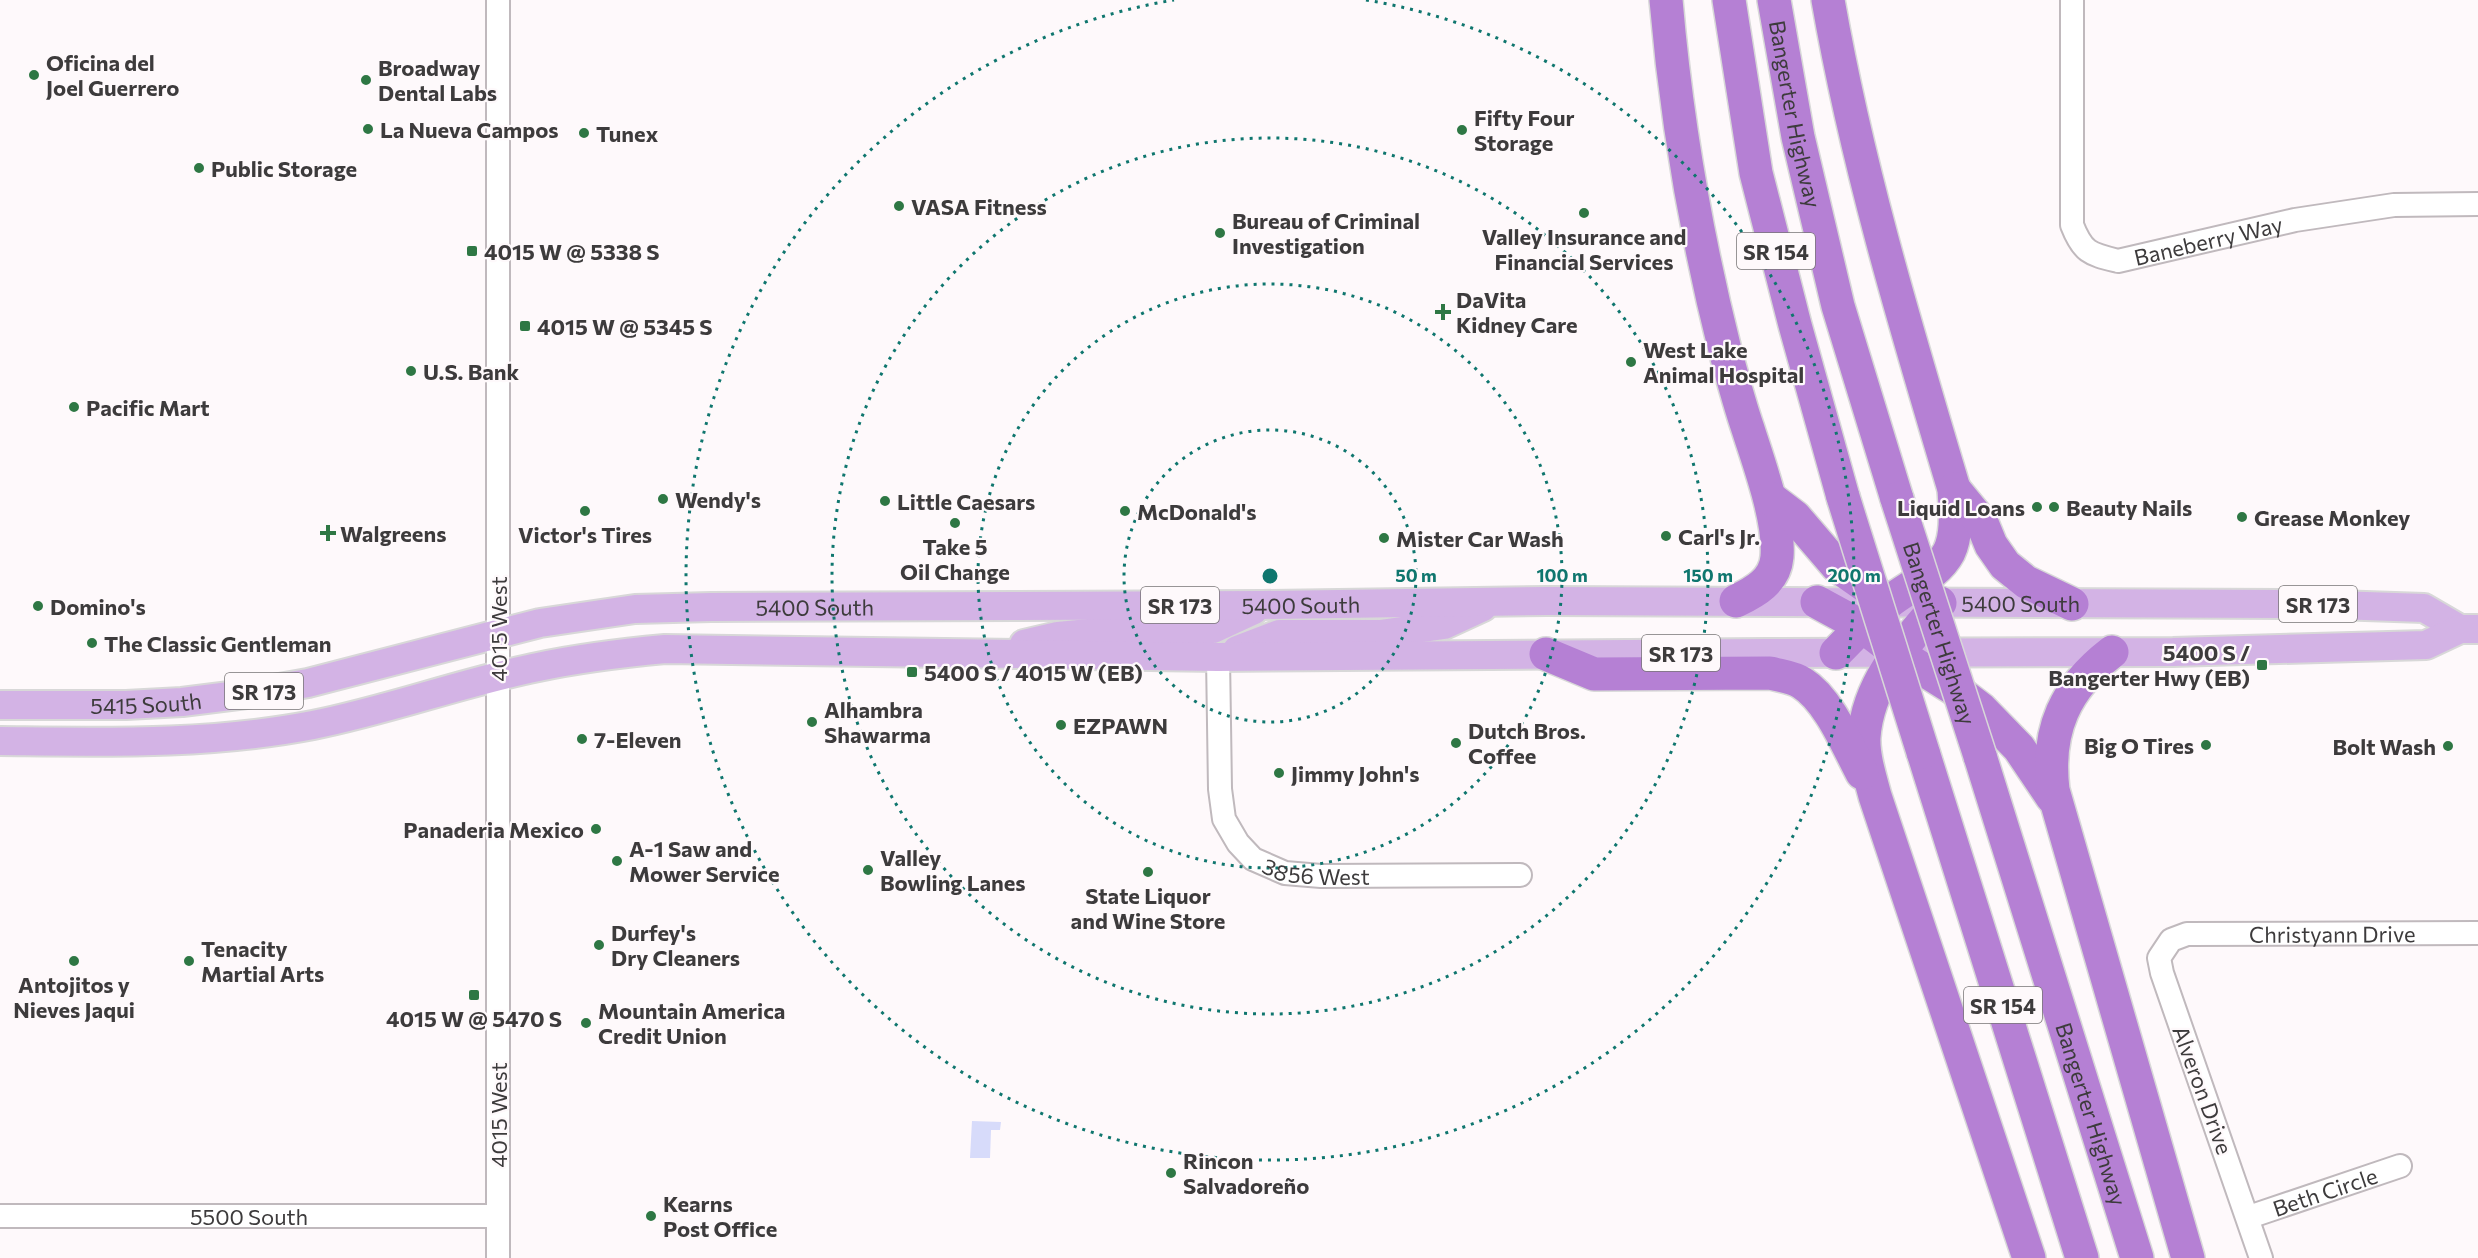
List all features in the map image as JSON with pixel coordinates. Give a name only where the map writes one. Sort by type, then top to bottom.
[{"type":"highway","points":[[1666,0],[1681,128],[1705,264],[1731,371],[1770,498],[1777,546],[1775,565],[1762,586],[1736,601]]},
{"type":"highway","name":"Bangerter Highway","points":[[1728,0],[1756,173],[1843,497],[2082,1258]]},
{"type":"highway","name":"Bangerter Highway","points":[[1774,0],[1798,137],[1838,306],[2137,1258]]},
{"type":"highway","points":[[1828,0],[1848,103],[1892,274],[1954,489],[1954,538],[1948,554],[1927,576],[1888,602],[1836,653]]},
{"type":"highway","points":[[1954,489],[1982,523],[2005,566],[2026,582],[2072,604]]},
{"type":"highway","points":[[1770,498],[1795,517],[1837,566],[1888,602],[1948,652]]},
{"type":"highway","points":[[1817,602],[1863,627],[1897,653],[1956,690],[2003,730],[2034,768],[2058,809]]},
{"type":"highway","points":[[1940,603],[1897,653],[1874,697],[1864,738],[1866,757],[1875,796],[2029,1258]]},
{"type":"highway","points":[[2112,652],[2097,664],[2073,691],[2055,730],[2051,770],[2058,809],[2188,1258]]},
{"type":"highway","points":[[1546,654],[1594,674],[1770,674],[1803,683],[1820,700],[1833,719],[1875,796]]},
{"type":"main road","name":"5400 South","points":[[499,633],[549,621],[634,609],[711,607],[1736,601],[2307,604],[2424,608],[2469,629]]},
{"type":"main road","points":[[1218,657],[1279,634],[1380,634],[1444,625],[1492,602]]},
{"type":"main road","points":[[984,654],[1058,636],[1132,629],[1213,629],[1263,605]]},
{"type":"main road","name":"5400 South","points":[[498,676],[603,655],[665,649],[1218,657],[2173,652],[2426,645],[2469,629]]},
{"type":"main road","name":"5415 South","points":[[0,705],[138,704],[182,702],[246,694],[308,683],[499,633]]},
{"type":"main road","name":"5415 South","points":[[0,741],[163,742],[280,730],[342,718],[498,676]]},
{"type":"street","name":"4015 West","points":[[498,0],[498,1258]]},
{"type":"street","name":"Baneberry Way","points":[[2072,0],[2072,225],[2079,244],[2096,255],[2118,261],[2295,220],[2394,205],[2478,204]]},
{"type":"street","name":"3856 West","points":[[1218,657],[1220,789],[1224,819],[1238,843],[1253,859],[1285,873],[1321,876],[1520,874]]},
{"type":"street","name":"Christyann Drive","points":[[2187,934],[2478,933]]},
{"type":"street","name":"Alveron Drive","points":[[2187,934],[2171,940],[2159,958],[2162,974],[2249,1217],[2261,1258]]},
{"type":"street","name":"Beth Circle","points":[[2249,1217],[2400,1166]]},
{"type":"street","name":"5500 South","points":[[0,1216],[498,1216]]},
{"type":"water","points":[[972,1121],[1001,1122],[1000,1130],[991,1130],[990,1158],[970,1158]]},
{"type":"place","name":"Oficina del Joel Guerrero","points":[[34,75]]},
{"type":"place","name":"Broadway Dental Labs","points":[[366,80]]},
{"type":"place","name":"La Nueva Campos","points":[[368,129]]},
{"type":"place","name":"Fifty Four Storage","points":[[1462,130]]},
{"type":"place","name":"Tunex","points":[[584,133]]},
{"type":"place","name":"Public Storage","points":[[199,168]]},
{"type":"place","name":"VASA Fitness","points":[[899,206]]},
{"type":"place","name":"Valley Insurance and Financial Services","points":[[1584,213]]},
{"type":"place","name":"Bureau of Criminal Investigation","points":[[1220,233]]},
{"type":"place","name":"4015 W @ 5338 S","points":[[472,251]]},
{"type":"place","name":"DaVita Kidney Care","points":[[1443,312]]},
{"type":"place","name":"4015 W @ 5345 S","points":[[525,326]]},
{"type":"place","name":"West Lake Animal Hospital","points":[[1631,362]]},
{"type":"place","name":"U.S. Bank","points":[[411,371]]},
{"type":"place","name":"Pacific Mart","points":[[74,407]]},
{"type":"place","name":"Wendy's","points":[[663,499]]},
{"type":"place","name":"Little Caesars","points":[[885,501]]},
{"type":"place","name":"Liquid Loans","points":[[2037,507]]},
{"type":"place","name":"Beauty Nails","points":[[2054,507]]},
{"type":"place","name":"Victor's Tires","points":[[585,511]]},
{"type":"place","name":"McDonald's","points":[[1125,511]]},
{"type":"place","name":"Grease Monkey","points":[[2242,517]]},
{"type":"place","name":"Take 5 Oil Change","points":[[955,523]]},
{"type":"place","name":"Walgreens","points":[[328,533]]},
{"type":"place","name":"Carl's Jr.","points":[[1666,536]]},
{"type":"place","name":"Mister Car Wash","points":[[1384,538]]},
{"type":"place","name":"Domino's","points":[[38,606]]},
{"type":"place","name":"The Classic Gentleman","points":[[92,643]]},
{"type":"place","name":"5400 S / Bangerter Hwy (EB)","points":[[2262,665]]},
{"type":"place","name":"5400 S / 4015 W (EB)","points":[[912,672]]},
{"type":"place","name":"Alhambra Shawarma","points":[[812,722]]},
{"type":"place","name":"EZPAWN","points":[[1061,725]]},
{"type":"place","name":"7-Eleven","points":[[582,739]]},
{"type":"place","name":"Dutch Bros. Coffee","points":[[1456,743]]},
{"type":"place","name":"Big O Tires","points":[[2206,745]]},
{"type":"place","name":"Bolt Wash","points":[[2448,746]]},
{"type":"place","name":"Jimmy John's","points":[[1279,773]]},
{"type":"place","name":"Panaderia Mexico","points":[[596,829]]},
{"type":"place","name":"A-1 Saw and Mower Service","points":[[617,861]]},
{"type":"place","name":"Valley Bowling Lanes","points":[[868,870]]},
{"type":"place","name":"State Liquor and Wine Store","points":[[1148,872]]},
{"type":"place","name":"Durfey's Dry Cleaners","points":[[599,945]]},
{"type":"place","name":"Antojitos y Nieves Jaqui","points":[[74,961]]},
{"type":"place","name":"Tenacity Martial Arts","points":[[189,961]]},
{"type":"place","name":"4015 W @ 5470 S","points":[[474,995]]},
{"type":"place","name":"Mountain America Credit Union","points":[[586,1023]]},
{"type":"place","name":"Rincon Salvadoreño","points":[[1171,1173]]},
{"type":"place","name":"Kearns Post Office","points":[[651,1216]]}]
